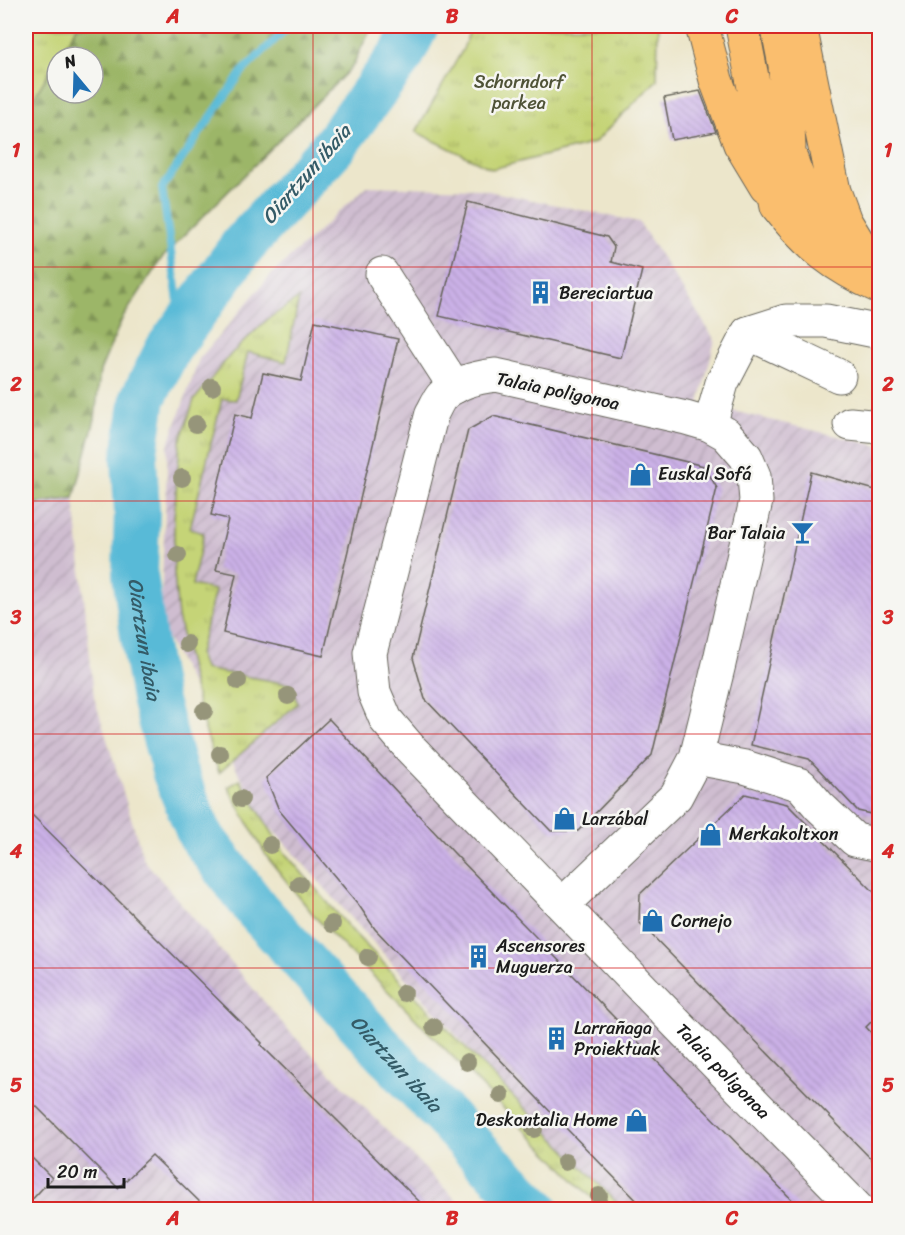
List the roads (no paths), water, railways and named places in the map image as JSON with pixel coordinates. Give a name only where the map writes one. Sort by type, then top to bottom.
[{"type":"highway","points":[[702,26],[716,80],[740,144],[777,206],[815,248],[837,265],[879,287]]},
{"type":"highway","points":[[724,26],[733,76],[753,141],[777,206]]},
{"type":"highway","points":[[741,26],[777,206]]},
{"type":"highway","points":[[758,26],[767,69],[796,175],[805,193],[830,225],[845,238],[871,254]]},
{"type":"highway","points":[[777,26],[785,65],[789,155]]},
{"type":"highway","points":[[800,26],[834,191],[845,221],[871,254]]},
{"type":"street","points":[[382,274],[455,387]]},
{"type":"street","points":[[710,426],[722,383],[748,333],[786,321],[826,321],[879,332]]},
{"type":"street","points":[[748,333],[839,376]]},
{"type":"street","name":"Talaia poligonoa","points":[[562,905],[676,796],[696,758],[756,501],[754,476],[746,457],[726,434],[710,426],[686,418],[496,375],[484,376],[467,381],[442,396],[432,413],[369,653],[374,692],[386,720],[410,748],[675,1023],[859,1209]]},
{"type":"street","points":[[696,758],[745,767],[801,786],[855,840],[879,845]]},
{"type":"waterway","points":[[182,330],[162,188],[242,72],[289,26]]},
{"type":"waterway","name":"Oiartzun ibaia","points":[[416,26],[402,54],[333,147],[243,245],[168,349],[143,398],[134,458],[137,512],[135,574],[154,698],[175,773],[200,835],[257,910],[481,1155],[537,1210]]},
{"type":"place","name":"Bereciartua","points":[[541,293]]},
{"type":"place","name":"Euskal Sofá","points":[[640,474]]},
{"type":"place","name":"Bar Talaia","points":[[803,533]]},
{"type":"place","name":"Larzábal","points":[[564,819]]},
{"type":"place","name":"Merkakoltxon","points":[[711,834]]},
{"type":"place","name":"Cornejo","points":[[653,921]]},
{"type":"place","name":"Ascensores Muguerza","points":[[478,956]]},
{"type":"place","name":"Larrañaga Proiektuak","points":[[556,1038]]},
{"type":"place","name":"Deskontalia Home","points":[[636,1120]]},
{"type":"park label","name":"Schorndorf parkea","points":[[519,92]]}]
